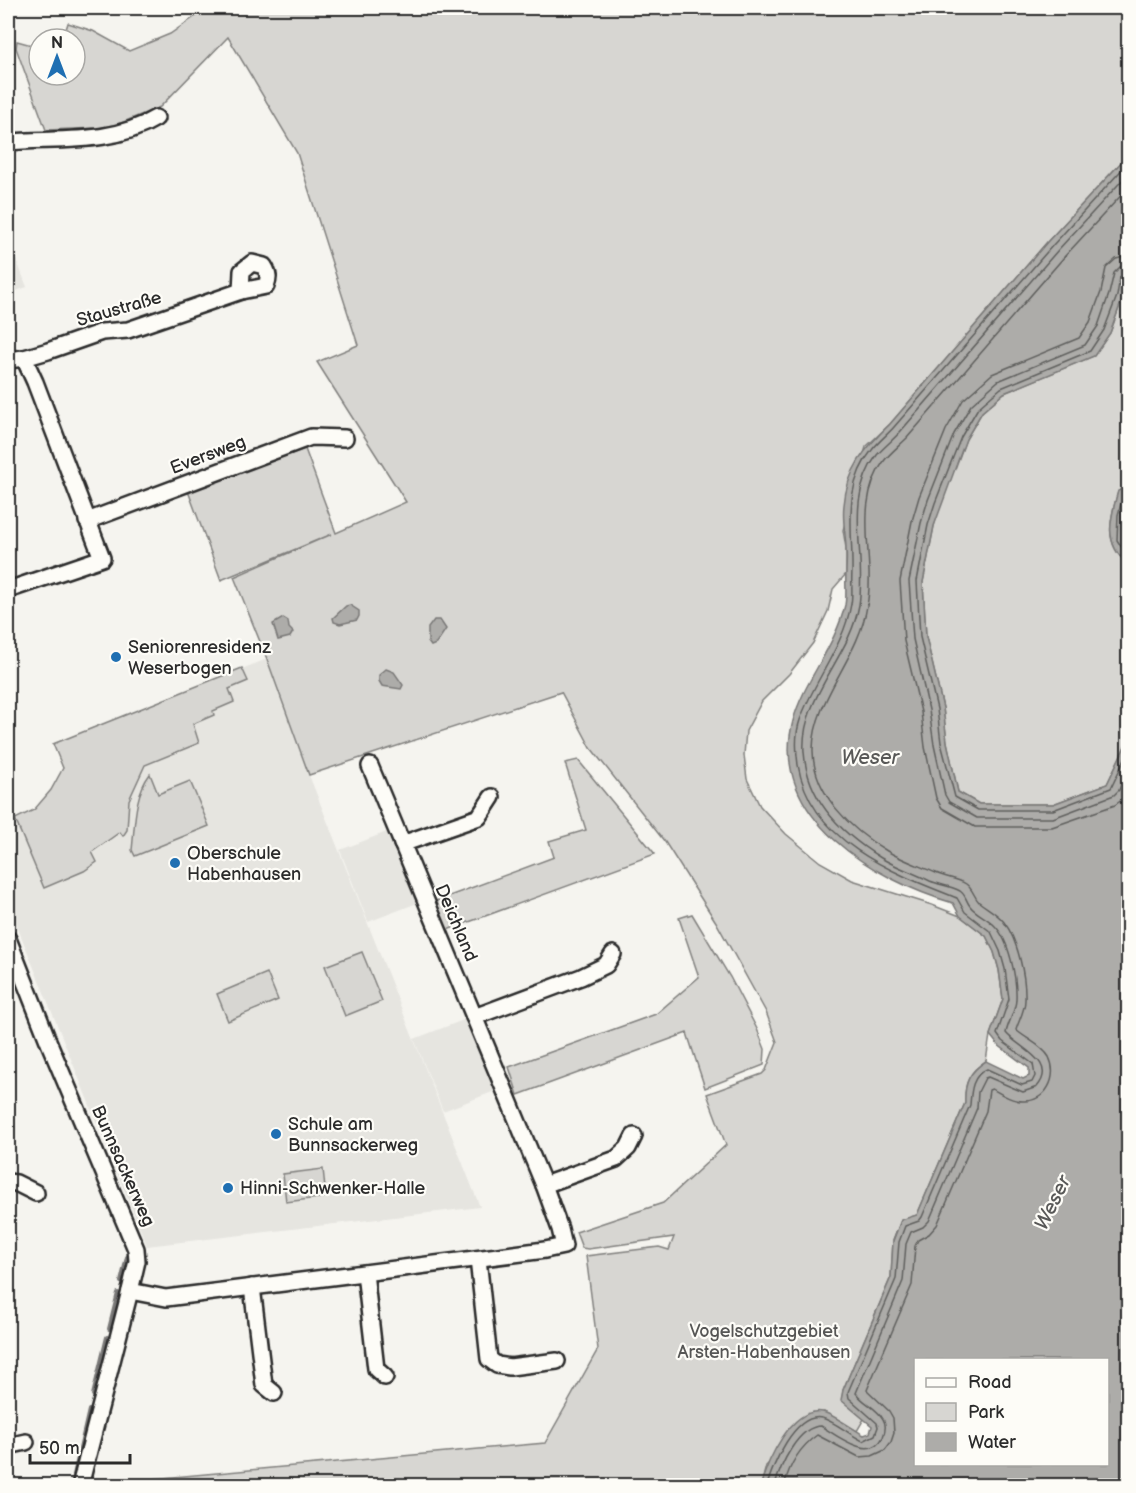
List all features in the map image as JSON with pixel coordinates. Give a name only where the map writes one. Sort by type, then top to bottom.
[{"type":"street","points":[[8,142],[83,139],[116,135],[156,118]]},
{"type":"street","name":"Staustraße","points":[[8,360],[24,358],[102,332],[128,330],[241,291]]},
{"type":"street","points":[[8,590],[102,558],[24,358]]},
{"type":"street","name":"Eversweg","points":[[87,521],[311,437],[345,438]]},
{"type":"street","name":"Deichland","points":[[130,1292],[166,1298],[564,1246],[544,1185],[370,766]]},
{"type":"street","points":[[402,844],[479,817],[492,797]]},
{"type":"street","name":"Bunnsackerweg","points":[[8,939],[79,1114],[134,1238],[137,1261],[80,1485]]},
{"type":"street","points":[[474,1017],[606,966],[613,954]]},
{"type":"street","points":[[544,1185],[616,1159],[628,1148],[634,1136]]},
{"type":"street","points":[[8,1182],[16,1183],[36,1193]]},
{"type":"street","points":[[478,1259],[489,1359],[497,1365],[510,1367],[557,1361]]},
{"type":"street","points":[[365,1273],[376,1369],[385,1377]]},
{"type":"street","points":[[252,1287],[264,1385],[274,1393]]},
{"type":"street","points":[[8,1446],[26,1442]]},
{"type":"shaded area","points":[[8,238],[27,287],[8,294]]},
{"type":"shaded area","name":"Oberschule Habenhausen","points":[[267,659],[309,775],[480,1207],[147,1246],[8,904],[8,822],[34,810],[51,790],[63,768],[53,744]]},
{"type":"shaded area","points":[[392,830],[420,902],[368,922],[340,850]]},
{"type":"shaded area","points":[[466,1019],[495,1091],[443,1111],[414,1039]]},
{"type":"green space","name":"Vogelschutzgebiet Arsten-Habenhausen","points":[[1128,8],[1128,155],[1048,241],[890,424],[866,447],[843,530],[846,574],[833,589],[828,611],[813,643],[789,674],[762,701],[746,731],[744,755],[747,779],[760,806],[786,834],[820,862],[852,880],[960,916],[986,936],[999,970],[1003,999],[990,1035],[986,1061],[975,1069],[969,1079],[965,1090],[965,1103],[917,1215],[901,1220],[893,1241],[891,1277],[843,1390],[842,1400],[864,1419],[857,1431],[824,1412],[766,1466],[761,1485],[86,1485],[545,1443],[598,1349],[586,1256],[659,1247],[669,1250],[674,1237],[588,1249],[582,1248],[576,1232],[663,1203],[726,1145],[707,1094],[762,1074],[766,1070],[777,1042],[766,1012],[716,922],[665,842],[591,748],[561,692],[309,775],[267,659],[234,577],[332,534],[221,580],[188,491],[305,449],[336,533],[406,502],[317,362],[358,345],[297,153],[228,37],[160,107],[121,123],[99,128],[46,130],[30,87],[87,87],[87,29],[129,51],[170,34],[206,9]]},
{"type":"green space","points":[[68,23],[80,27],[67,27]]},
{"type":"green space","points":[[17,41],[27,44],[27,78],[16,48]]},
{"type":"green space","points":[[1128,264],[1128,486],[1118,492],[1111,531],[1115,548],[1128,564],[1128,740],[1107,784],[1053,804],[979,804],[958,792],[947,742],[943,708],[926,637],[923,582],[934,526],[966,439],[982,412],[1004,393],[1094,356],[1110,333],[1123,297]]},
{"type":"green space","points":[[242,668],[248,681],[229,689],[234,702],[213,711],[214,715],[193,724],[199,743],[145,765],[129,800],[127,830],[123,836],[120,832],[92,852],[97,862],[84,871],[44,888],[15,819],[34,810],[51,790],[63,768],[53,744]]},
{"type":"green space","points":[[578,760],[655,854],[447,930],[436,901],[554,857],[549,841],[586,830],[565,763]]},
{"type":"green space","points":[[150,774],[158,794],[190,781],[209,826],[135,856],[132,850],[136,810],[141,791]]},
{"type":"green space","points":[[692,914],[730,977],[757,1029],[765,1049],[764,1065],[705,1088],[687,1033],[518,1095],[509,1067],[656,1014],[699,977],[679,918]]},
{"type":"green space","points":[[362,952],[382,1001],[345,1016],[325,966]]},
{"type":"green space","points":[[267,973],[278,1000],[228,1021],[217,994]]},
{"type":"green space","points":[[323,1169],[326,1197],[286,1202],[283,1174]]},
{"type":"water","name":"Weser","points":[[1128,155],[1128,264],[1123,297],[1110,333],[1094,356],[1004,393],[982,412],[966,439],[934,526],[923,582],[926,637],[943,708],[947,742],[958,792],[979,804],[1053,804],[1107,784],[1128,740],[1128,1485],[761,1485],[782,1438],[791,1426],[811,1412],[823,1412],[864,1435],[870,1433],[872,1426],[841,1400],[843,1390],[891,1277],[893,1241],[901,1220],[917,1215],[965,1103],[965,1090],[975,1069],[986,1061],[1023,1079],[1029,1076],[1029,1068],[998,1045],[990,1035],[1003,999],[999,970],[986,936],[960,916],[953,903],[892,879],[862,861],[834,840],[812,815],[796,787],[789,755],[793,721],[798,706],[834,636],[845,605],[844,511],[849,480],[866,450],[1048,241]]},
{"type":"water","points":[[1128,486],[1128,564],[1115,548],[1111,521],[1118,491]]},
{"type":"water","points":[[350,605],[359,611],[357,620],[340,624],[334,622],[333,618]]},
{"type":"water","points":[[283,618],[288,621],[289,628],[293,632],[290,637],[278,640],[273,624]]},
{"type":"water","points":[[434,620],[440,620],[446,629],[436,644],[431,646],[428,642],[428,628]]},
{"type":"water","points":[[386,669],[394,672],[403,685],[401,689],[382,686],[379,675]]},
{"type":"waterway","points":[[121,1282],[127,1257]]},
{"type":"waterway","points":[[109,1329],[118,1293]]},
{"type":"waterway","points":[[93,1395],[107,1337]]},
{"type":"waterway","points":[[74,1475],[89,1410]]},
{"type":"place","name":"Seniorenresidenz Weserbogen","points":[[116,657]]},
{"type":"place","name":"Oberschule Habenhausen","points":[[175,863]]},
{"type":"place","name":"Schule am Bunnsackerweg","points":[[276,1134]]},
{"type":"place","name":"Hinni-Schwenker-Halle","points":[[228,1188]]}]
